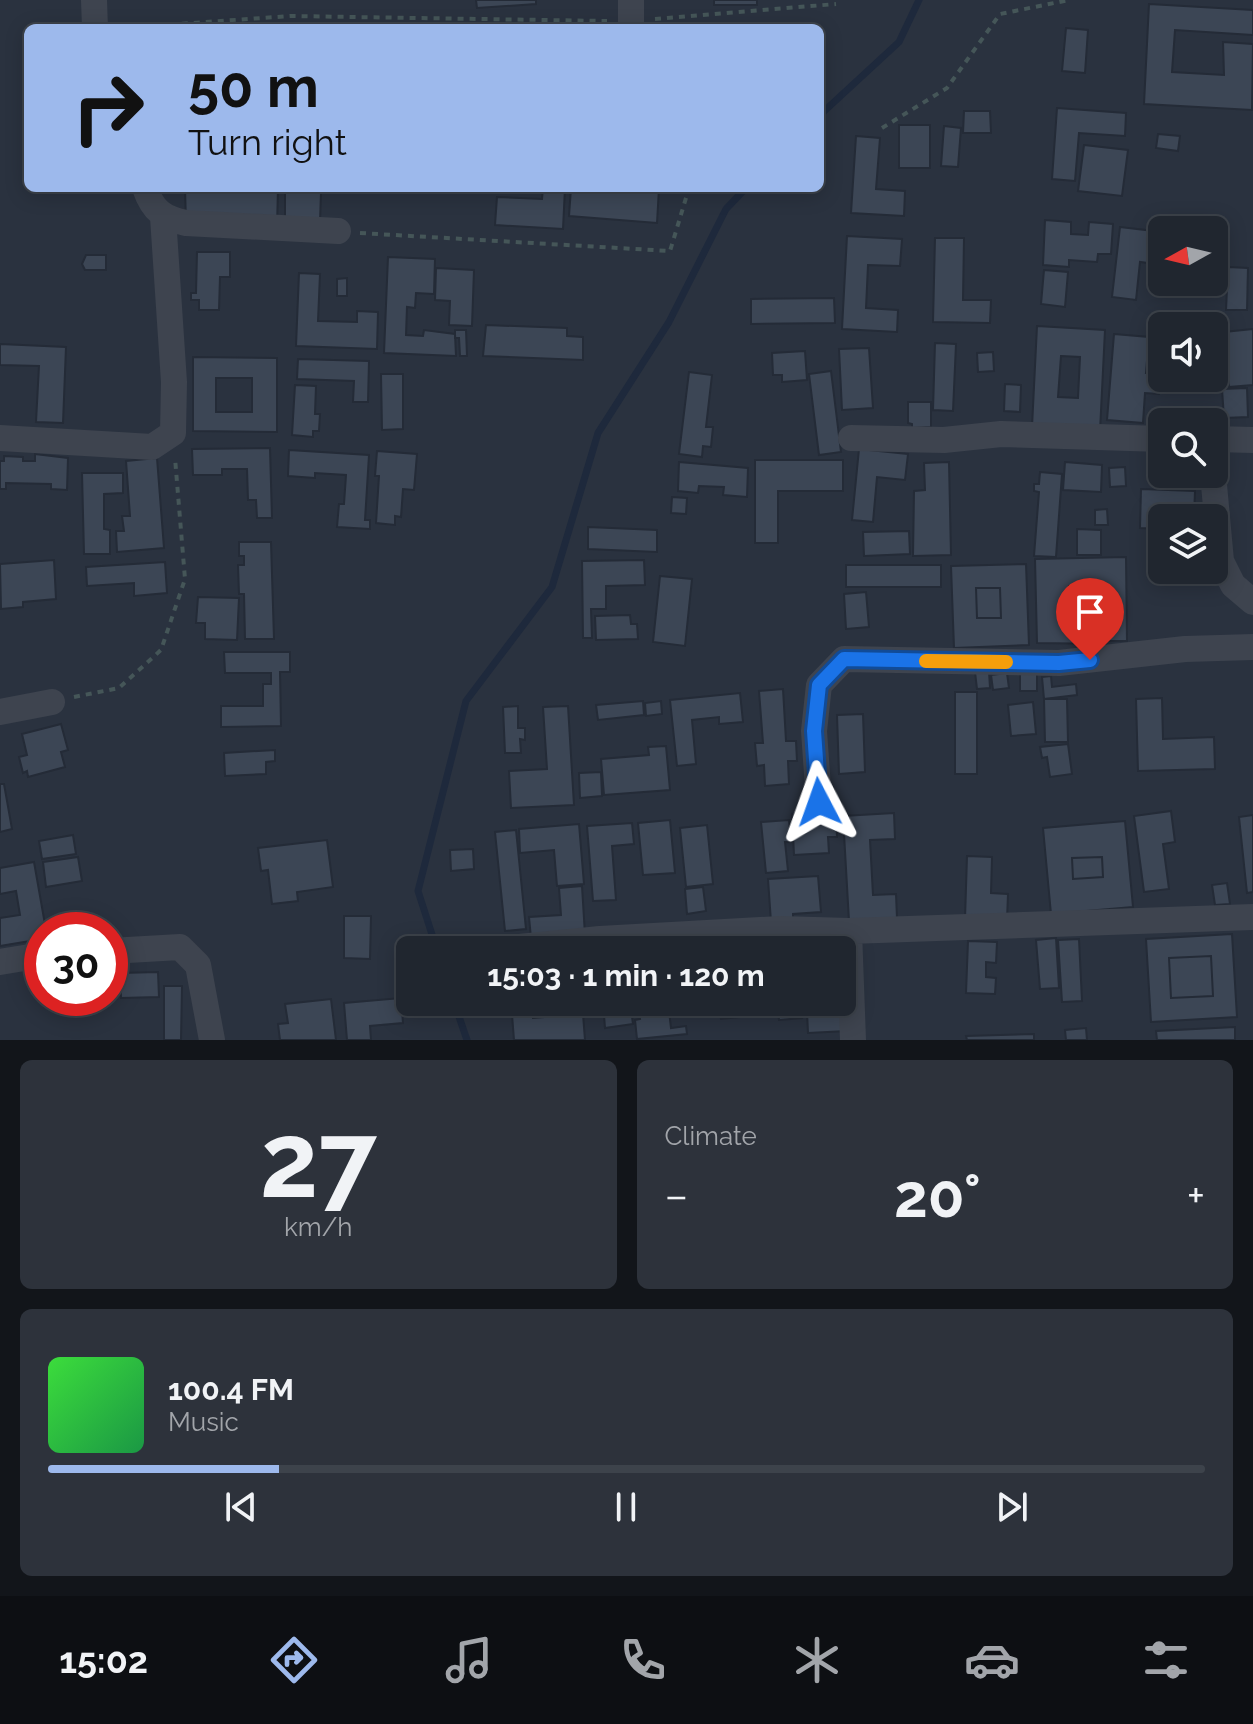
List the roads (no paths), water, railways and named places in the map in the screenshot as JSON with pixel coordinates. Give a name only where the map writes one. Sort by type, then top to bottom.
[{"type":"street","points":[[94,0],[95,24]]},
{"type":"street","points":[[0,438],[152,447],[173,433],[174,382],[163,217],[147,192]]},
{"type":"street","points":[[163,217],[193,224],[338,231]]},
{"type":"street","points":[[851,438],[944,440],[1001,434],[1148,439]]},
{"type":"street","points":[[1228,439],[1253,440]]},
{"type":"street","points":[[1214,488],[1221,561],[1233,585],[1253,602]]},
{"type":"street","points":[[819,802],[814,731],[819,685],[844,659],[1059,663],[1185,649],[1253,647]]},
{"type":"street","points":[[0,712],[52,702]]},
{"type":"street","points":[[654,936],[780,929],[849,931],[1253,917]]},
{"type":"street","points":[[849,931],[853,1040]]},
{"type":"street","points":[[128,950],[180,947],[198,965],[212,1040]]},
{"type":"street","points":[[0,962],[24,958]]},
{"type":"waterway","points":[[824,111],[899,42],[919,0]]},
{"type":"waterway","points":[[432,936],[418,891],[466,701],[552,587],[598,433],[669,322],[726,209],[742,192]]},
{"type":"waterway","points":[[459,1016],[467,1040]]}]
